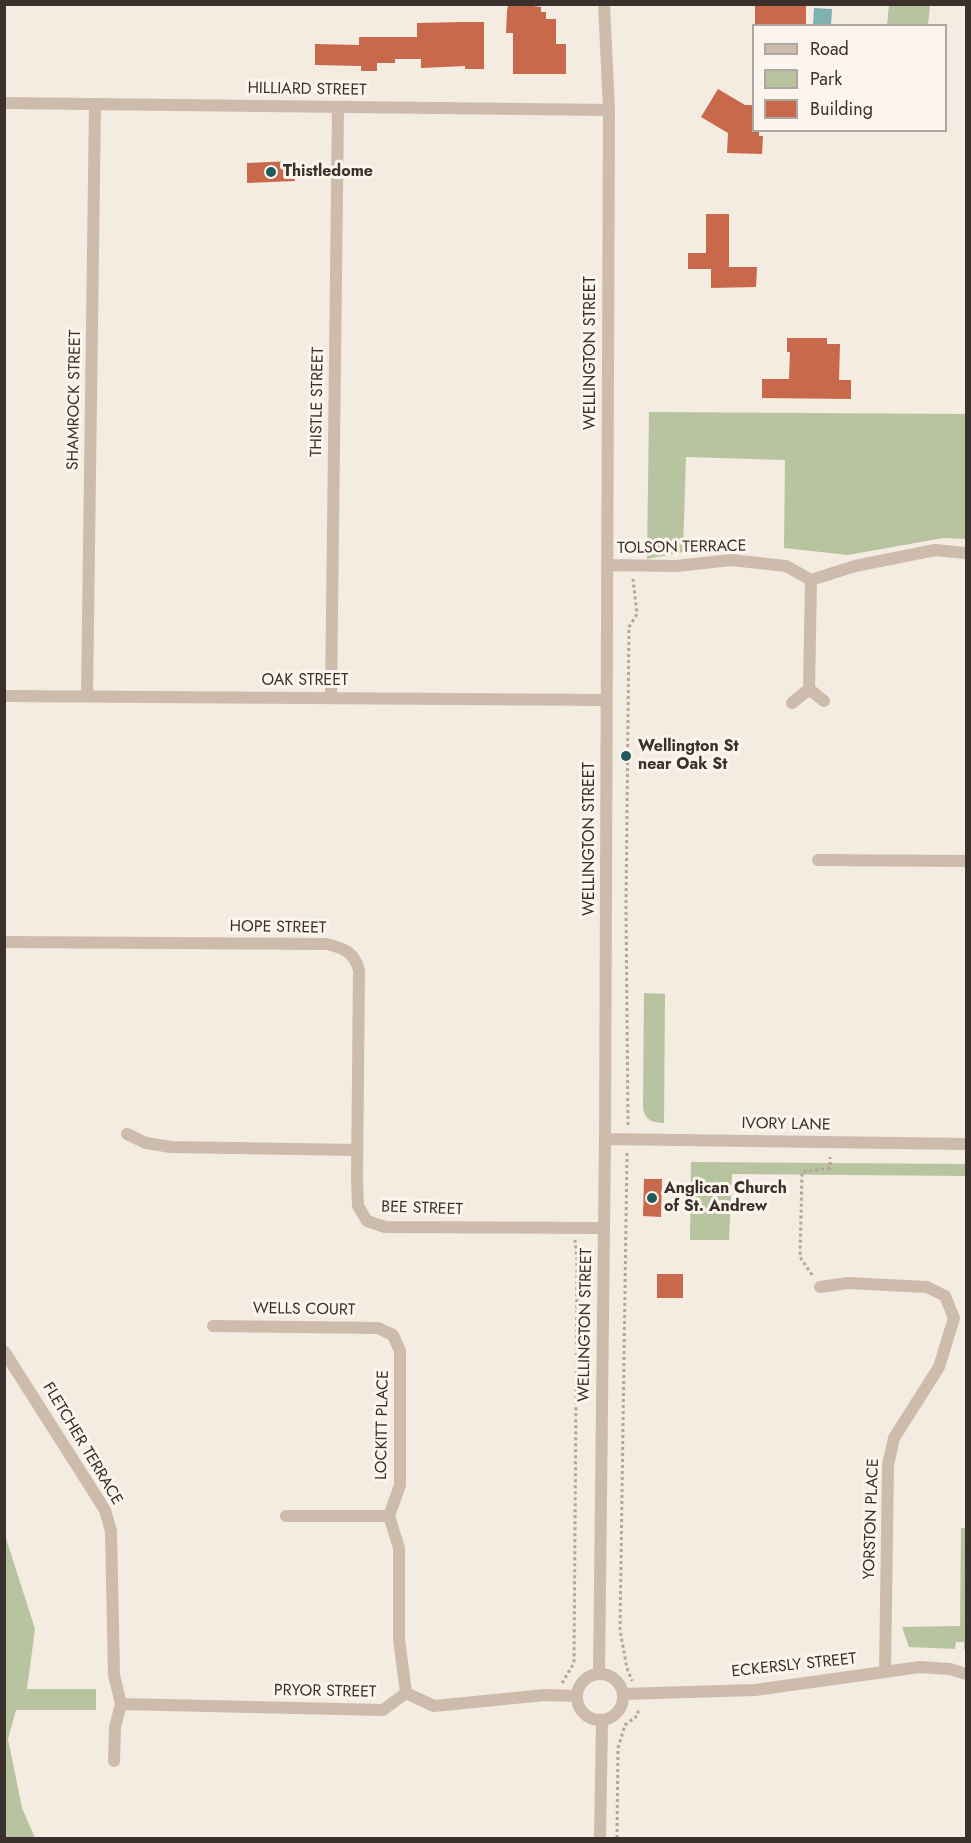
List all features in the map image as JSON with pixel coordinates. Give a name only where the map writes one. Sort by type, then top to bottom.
[{"type":"street","name":"WELLINGTON STREET","points":[[599,1674],[605,1139],[609,110],[604,4]]},
{"type":"street","name":"HILLIARD STREET","points":[[4,103],[609,110]]},
{"type":"street","name":"SHAMROCK STREET","points":[[87,696],[94,104]]},
{"type":"street","name":"THISTLE STREET","points":[[331,698],[338,107]]},
{"type":"street","points":[[792,703],[809,689],[811,580],[855,566],[935,550],[966,553]]},
{"type":"street","name":"TOLSON TERRACE","points":[[607,565],[676,566],[730,560],[786,567],[811,580]]},
{"type":"street","points":[[809,689],[824,701]]},
{"type":"street","name":"OAK STREET","points":[[4,696],[606,700]]},
{"type":"street","points":[[818,860],[966,861]]},
{"type":"street","name":"HOPE STREET","points":[[4,942],[326,944],[341,947],[354,956],[359,970],[357,1150]]},
{"type":"street","points":[[127,1134],[146,1143],[171,1147],[357,1150]]},
{"type":"street","name":"IVORY LANE","points":[[605,1139],[966,1144]]},
{"type":"street","name":"BEE STREET","points":[[357,1150],[358,1206],[363,1216],[373,1224],[417,1227],[603,1228]]},
{"type":"street","name":"YORSTON PLACE","points":[[820,1287],[848,1283],[927,1287],[945,1296],[954,1318],[939,1367],[894,1438],[888,1465],[885,1672]]},
{"type":"street","name":"WELLS COURT","points":[[213,1326],[378,1328],[393,1335]]},
{"type":"street","name":"LOCKITT PLACE","points":[[389,1516],[400,1485],[400,1351],[393,1335]]},
{"type":"street","name":"FLETCHER TERRACE","points":[[4,1351],[105,1510],[111,1531],[114,1675],[121,1704]]},
{"type":"street","points":[[286,1516],[389,1516],[399,1548],[399,1639],[406,1693],[434,1706],[555,1695],[576,1696]]},
{"type":"street","name":"ECKERSLY STREET","points":[[623,1694],[755,1690],[920,1667],[966,1674]]},
{"type":"street","points":[[599,1674],[615,1679],[621,1686],[623,1694],[623,1704],[618,1712],[602,1721],[583,1714],[576,1696],[584,1680],[599,1674]]},
{"type":"street","name":"PRYOR STREET","points":[[121,1704],[383,1710],[406,1693]]},
{"type":"street","points":[[114,1761],[115,1727],[121,1704]]},
{"type":"street","points":[[600,1839],[602,1721]]},
{"type":"path","points":[[617,1839],[618,1748],[625,1725],[638,1715],[637,1693],[627,1668],[620,1630],[628,1141],[626,848],[629,627],[637,614],[631,566]]},
{"type":"path","points":[[820,1287],[800,1257],[802,1172],[830,1168],[831,1143]]},
{"type":"path","points":[[555,1695],[574,1663],[578,1260],[573,1228]]},
{"type":"green space","points":[[889,5],[930,5],[928,24],[887,24]]},
{"type":"green space","points":[[649,412],[966,414],[966,539],[943,538],[848,555],[784,548],[785,460],[686,457],[683,552],[647,559]]},
{"type":"green space","points":[[644,993],[665,994],[664,1123],[650,1120],[643,1108]]},
{"type":"green space","points":[[691,1162],[966,1164],[966,1176],[732,1174],[729,1240],[690,1240]]},
{"type":"green space","points":[[961,1528],[966,1528],[966,1649],[964,1649],[964,1642],[956,1642],[955,1649],[909,1647],[902,1627],[960,1626]]},
{"type":"green space","points":[[4,1532],[35,1629],[27,1689],[96,1689],[96,1710],[16,1710],[8,1739],[22,1808],[35,1838],[5,1838]]},
{"type":"water","points":[[814,8],[832,9],[831,24],[813,24]]},
{"type":"building","points":[[517,4],[541,7],[541,12],[546,12],[546,19],[556,19],[556,44],[566,44],[566,74],[513,74],[513,33],[506,33],[507,11],[508,6],[517,6]]},
{"type":"building","points":[[755,4],[806,4],[806,24],[755,24]]},
{"type":"building","points":[[484,22],[484,69],[465,69],[465,66],[421,68],[421,59],[395,59],[395,63],[377,63],[377,71],[361,71],[361,66],[315,65],[315,44],[359,45],[359,37],[417,37],[417,23]]},
{"type":"building","points":[[718,89],[745,105],[752,105],[752,132],[759,132],[759,136],[763,136],[762,154],[727,153],[728,133],[701,117]]},
{"type":"building","name":"Thistledome","points":[[293,161],[295,181],[247,183],[247,163]]},
{"type":"building","points":[[706,214],[729,214],[729,267],[757,267],[756,287],[711,288],[711,269],[688,269],[688,253],[706,253]]},
{"type":"building","points":[[787,338],[827,338],[827,344],[840,344],[839,380],[851,380],[851,399],[762,398],[762,379],[789,379],[790,352],[787,352]]},
{"type":"building","name":"Anglican Church of St. Andrew","points":[[644,1179],[662,1179],[661,1217],[643,1216]]},
{"type":"building","points":[[657,1274],[683,1274],[683,1298],[657,1298]]},
{"type":"place","name":"Thistledome","points":[[271,172]]},
{"type":"place","name":"Wellington St near Oak St","points":[[626,756]]},
{"type":"place","name":"Anglican Church of St. Andrew","points":[[652,1198]]}]
